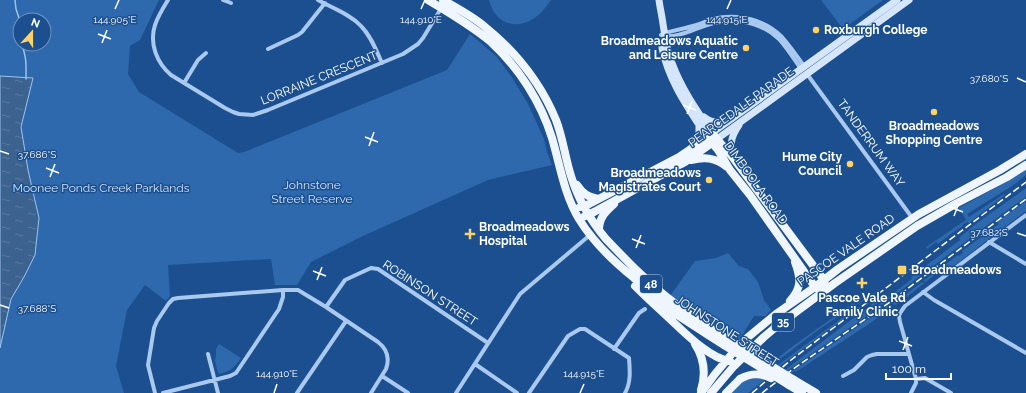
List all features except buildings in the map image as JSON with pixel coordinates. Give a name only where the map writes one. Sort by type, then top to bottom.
[{"type":"main road","name":"JOHNSTONE STREET","points":[[428,0],[443,3],[470,16],[484,26],[520,75],[538,105],[549,130],[564,185],[578,218],[606,254],[672,311],[696,328],[726,342]]},
{"type":"main road","name":"JOHNSTONE STREET","points":[[497,43],[510,50],[533,79],[549,106],[556,120],[562,139],[571,176],[584,206],[599,230],[617,251],[656,288],[726,342],[792,383]]},
{"type":"main road","name":"PEARCEDALE PARADE","points":[[574,209],[685,162],[712,138]]},
{"type":"main road","name":"PEARCEDALE PARADE","points":[[578,218],[624,196],[691,149],[712,138]]},
{"type":"main road","name":"DIMBOOLA ROAD","points":[[712,138],[734,159],[824,280],[825,291],[816,287],[750,195],[730,170],[712,138]]},
{"type":"main road","name":"PASCOE VALE ROAD","points":[[701,393],[726,360],[747,338],[786,306],[816,287],[854,258],[912,218],[1000,170],[1026,154]]},
{"type":"main road","points":[[685,162],[701,158],[709,158],[718,161],[730,170]]},
{"type":"main road","name":"PASCOE VALE ROAD","points":[[711,393],[734,366],[759,342],[777,326],[825,291],[918,226],[1026,165]]},
{"type":"main road","points":[[571,176],[584,194],[598,200]]},
{"type":"main road","points":[[599,230],[599,224],[602,217],[611,206],[624,196]]},
{"type":"main road","points":[[617,251],[623,262],[637,276],[638,279],[636,280]]},
{"type":"main road","points":[[606,254],[613,262],[619,273],[691,339],[710,352],[726,360],[735,360],[746,355]]},
{"type":"main road","points":[[786,306],[796,294],[800,284],[793,254]]},
{"type":"main road","points":[[691,339],[700,352],[703,364],[704,377],[701,393]]},
{"type":"main road","points":[[726,393],[740,379],[748,375],[758,374],[767,376],[780,384],[792,383]]},
{"type":"main road","name":"48","points":[[792,383],[802,393]]},
{"type":"main road","name":"48","points":[[792,383],[816,393]]},
{"type":"street","name":"LORRAINE CRESCENT","points":[[168,0],[154,27],[153,40],[154,49],[165,70],[184,84],[232,112],[253,115],[403,54],[418,44],[443,3]]},
{"type":"street","points":[[223,0],[231,3]]},
{"type":"street","points":[[318,0],[349,16],[361,26],[370,38],[382,63]]},
{"type":"street","name":"DIMBOOLA ROAD","points":[[659,0],[659,25],[677,84],[698,123],[712,138]]},
{"type":"street","name":"PEARCEDALE PARADE","points":[[712,138],[730,119],[898,0]]},
{"type":"street","name":"PEARCEDALE PARADE","points":[[712,138],[741,122],[909,0]]},
{"type":"street","points":[[268,49],[302,32],[325,3]]},
{"type":"street","name":"TANDERRUM WAY","points":[[663,35],[671,36],[714,23],[731,21],[744,22],[762,28],[778,38],[807,74],[918,226]]},
{"type":"street","points":[[184,84],[198,60],[206,53]]},
{"type":"street","name":"DIMBOOLA ROAD","points":[[677,84],[699,114],[712,138]]},
{"type":"street","points":[[699,114],[708,121],[714,123],[730,119]]},
{"type":"street","points":[[734,159],[731,149],[731,140],[735,130],[741,122]]},
{"type":"street","points":[[691,149],[699,133],[698,123]]},
{"type":"street","points":[[911,393],[916,383],[916,378],[900,322],[900,313],[905,306],[923,292],[1026,215]]},
{"type":"street","points":[[456,393],[520,294],[590,234]]},
{"type":"street","points":[[989,242],[1026,264]]},
{"type":"street","name":"ROBINSON STREET","points":[[326,307],[345,280],[371,268],[375,268],[488,343]]},
{"type":"street","points":[[164,393],[230,376],[238,370],[279,309],[282,303],[283,290]]},
{"type":"street","points":[[155,393],[148,368],[148,360],[155,326],[171,300],[178,298],[283,290],[298,290],[326,307],[385,348],[388,362],[386,369],[371,393]]},
{"type":"street","points":[[923,292],[934,300],[1026,353]]},
{"type":"street","points":[[614,349],[638,314],[645,309]]},
{"type":"street","points":[[297,393],[346,321]]},
{"type":"street","points":[[529,393],[568,336],[580,328],[585,329],[629,358],[630,369],[628,388],[625,393]]},
{"type":"street","points":[[208,354],[218,393]]},
{"type":"street","points":[[844,376],[872,355],[909,354]]},
{"type":"street","points":[[475,364],[517,393]]},
{"type":"street","points":[[382,376],[408,393]]},
{"type":"street","points":[[916,378],[925,378],[951,393]]},
{"type":"green space","name":"Moonee Ponds Creek Parklands","points":[[0,0],[159,0],[140,40],[130,46],[128,74],[139,92],[238,153],[244,152],[447,70],[470,34],[496,56],[511,76],[528,104],[544,139],[552,165],[488,180],[363,236],[311,262],[297,285],[275,285],[271,259],[168,265],[170,296],[166,301],[145,285],[127,310],[116,366],[124,393],[0,393]]},
{"type":"green space","points":[[489,0],[551,0],[533,19],[526,23],[512,24],[500,19],[495,14]]},
{"type":"green space","points":[[821,0],[883,0],[843,29]]},
{"type":"green space","points":[[1026,169],[1026,175],[1012,186],[967,214],[969,217],[1004,194],[1005,195],[969,223],[967,222],[962,225],[963,226],[938,244],[936,242],[927,249],[926,247],[966,220],[959,208]]},
{"type":"green space","points":[[1026,188],[1026,197],[871,313],[787,371],[785,370],[876,301],[877,303],[896,289],[865,313],[866,314],[912,279],[911,277],[960,240],[959,238],[977,223]]},
{"type":"green space","points":[[1026,201],[1026,211],[947,271],[942,267],[963,253],[962,251],[999,224],[998,222],[1000,220]]},
{"type":"green space","points":[[728,253],[739,266],[748,269],[758,282],[764,300],[771,310],[765,316],[754,316],[739,339],[715,326],[701,315],[695,307],[690,311],[670,296],[695,261],[716,258]]},
{"type":"green space","points":[[936,271],[937,273],[898,304],[894,305],[893,303],[888,306],[889,309],[869,324],[797,371],[790,373],[905,293],[906,294],[922,282],[925,282],[924,280]]},
{"type":"green space","points":[[885,286],[823,327],[775,363],[773,362],[853,303],[855,305]]},
{"type":"green space","points":[[857,307],[858,308],[780,366],[778,365]]},
{"type":"green space","points":[[219,344],[241,358],[232,369],[219,374],[215,361],[216,349]]},
{"type":"green space","points":[[767,378],[748,393],[728,393],[745,379]]},
{"type":"water","points":[[0,76],[33,78],[21,127],[28,170],[39,218],[35,255],[11,299],[0,348]]},
{"type":"waterway","points":[[15,0],[17,12]]},
{"type":"waterway","points":[[24,52],[26,79]]},
{"type":"railway","points":[[752,393],[791,360],[1026,182]]},
{"type":"railway","points":[[762,393],[793,369],[890,302],[1026,199]]},
{"type":"place","name":"Roxburgh College","points":[[816,30]]},
{"type":"place","name":"Broadmeadows Aquatic and Leisure Centre","points":[[746,48]]},
{"type":"place","name":"Broadmeadows Shopping Centre","points":[[934,112]]},
{"type":"place","name":"Hume City Council","points":[[850,164]]},
{"type":"place","name":"Broadmeadows Magistrates Court","points":[[709,180]]},
{"type":"place","name":"Broadmeadows Hospital","points":[[470,234]]},
{"type":"place","name":"Broadmeadows","points":[[902,270]]},
{"type":"place","name":"Pascoe Vale Rd Family Clinic","points":[[862,283]]},
{"type":"park label","name":"Johnstone Street Reserve","points":[[312,192]]}]
